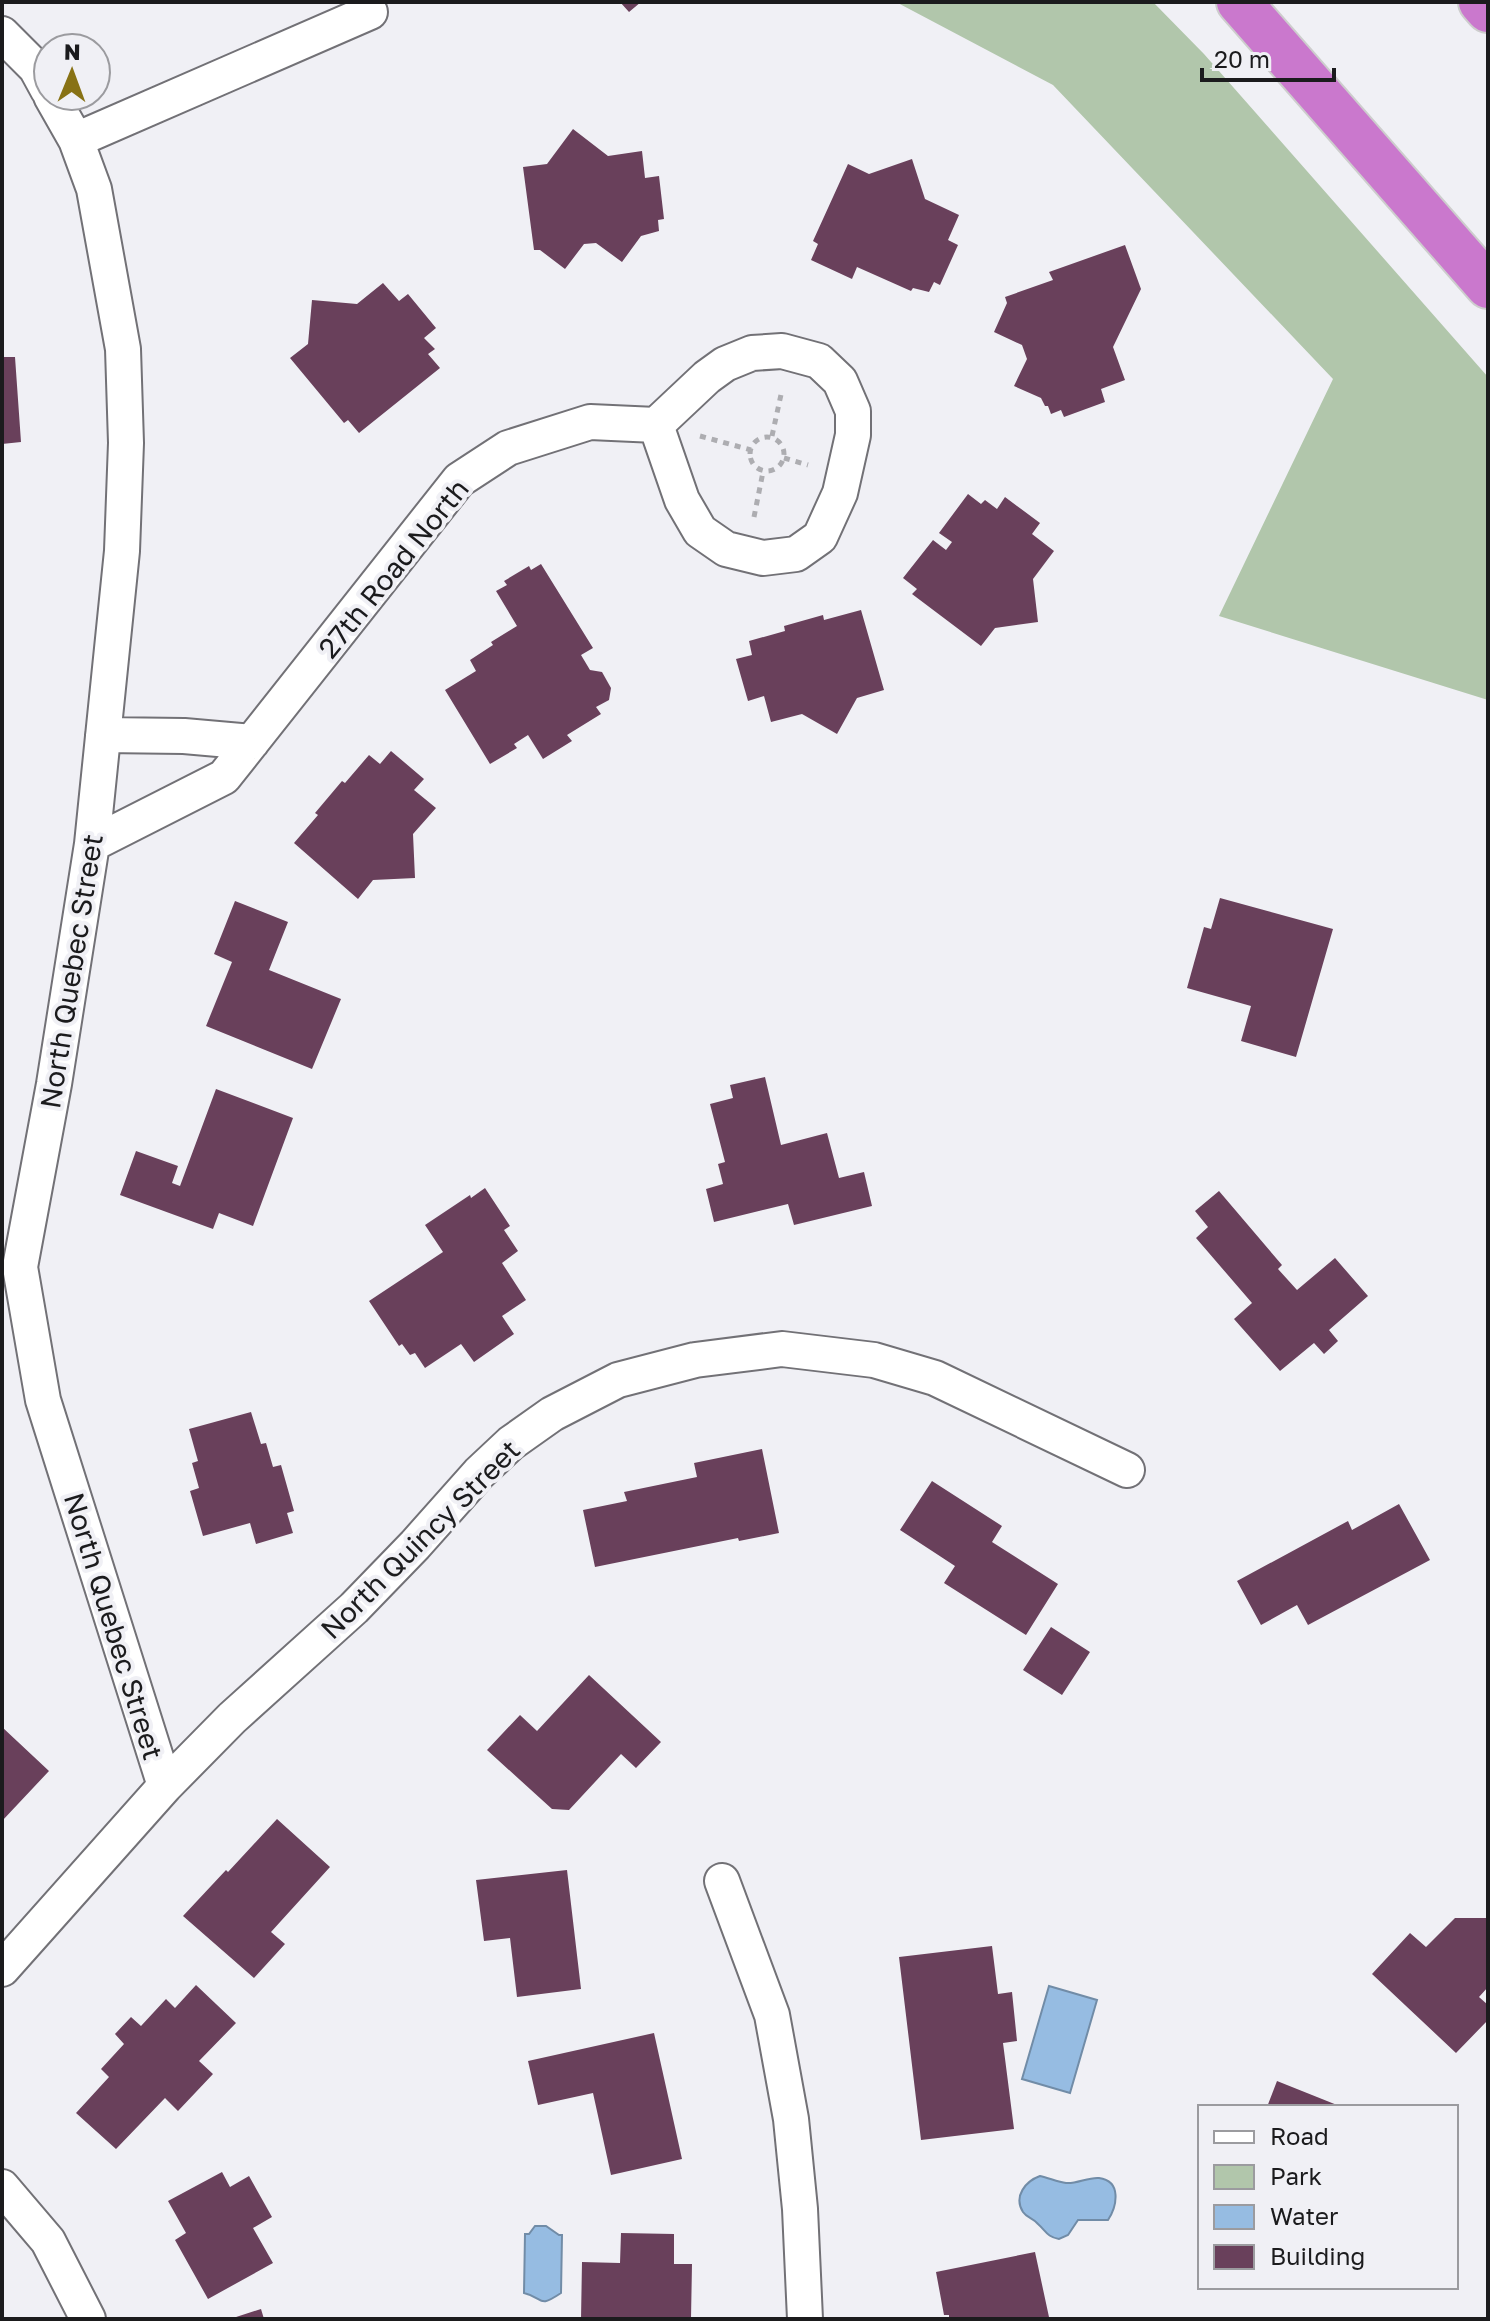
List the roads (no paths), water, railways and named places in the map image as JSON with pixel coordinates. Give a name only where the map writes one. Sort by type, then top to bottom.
[{"type":"highway","points":[[1239,2],[1488,286]]},
{"type":"highway","points":[[1481,2],[1488,10]]},
{"type":"street","points":[[76,140],[370,12]]},
{"type":"street","points":[[2,34],[32,64]]},
{"type":"street","name":"North Quebec Street","points":[[60,112],[76,140],[94,189],[123,349],[126,443],[122,551],[92,844],[54,1084],[20,1267],[43,1400],[165,1786]]},
{"type":"street","points":[[782,351],[819,361],[840,381],[853,411],[853,435],[840,493],[820,537],[796,554],[763,558],[726,549],[700,531],[682,500],[656,425],[716,370],[752,353],[782,351]]},
{"type":"street","name":"27th Road North","points":[[92,844],[224,777],[459,480],[508,448],[590,422],[656,425]]},
{"type":"street","points":[[103,735],[184,736],[252,742]]},
{"type":"street","name":"North Quincy Street","points":[[2,1969],[165,1786],[232,1718],[354,1608],[479,1473],[511,1443],[552,1414],[618,1380],[695,1360],[782,1349],[874,1360],[935,1378],[1127,1470]]},
{"type":"street","points":[[722,1881],[772,2015],[778,2045],[791,2119],[801,2224],[805,2319]]},
{"type":"street","points":[[2,2187],[48,2241],[88,2319]]},
{"type":"water","points":[[1049,1986],[1097,2000],[1070,2093],[1022,2079]]},
{"type":"water","points":[[1040,2176],[1066,2183],[1095,2178],[1106,2180],[1116,2195],[1108,2220],[1078,2220],[1068,2235],[1059,2239],[1049,2235],[1025,2214],[1019,2200],[1022,2190]]},
{"type":"water","points":[[535,2226],[546,2226],[562,2235],[561,2293],[544,2301],[524,2293],[525,2234],[529,2234]]}]
